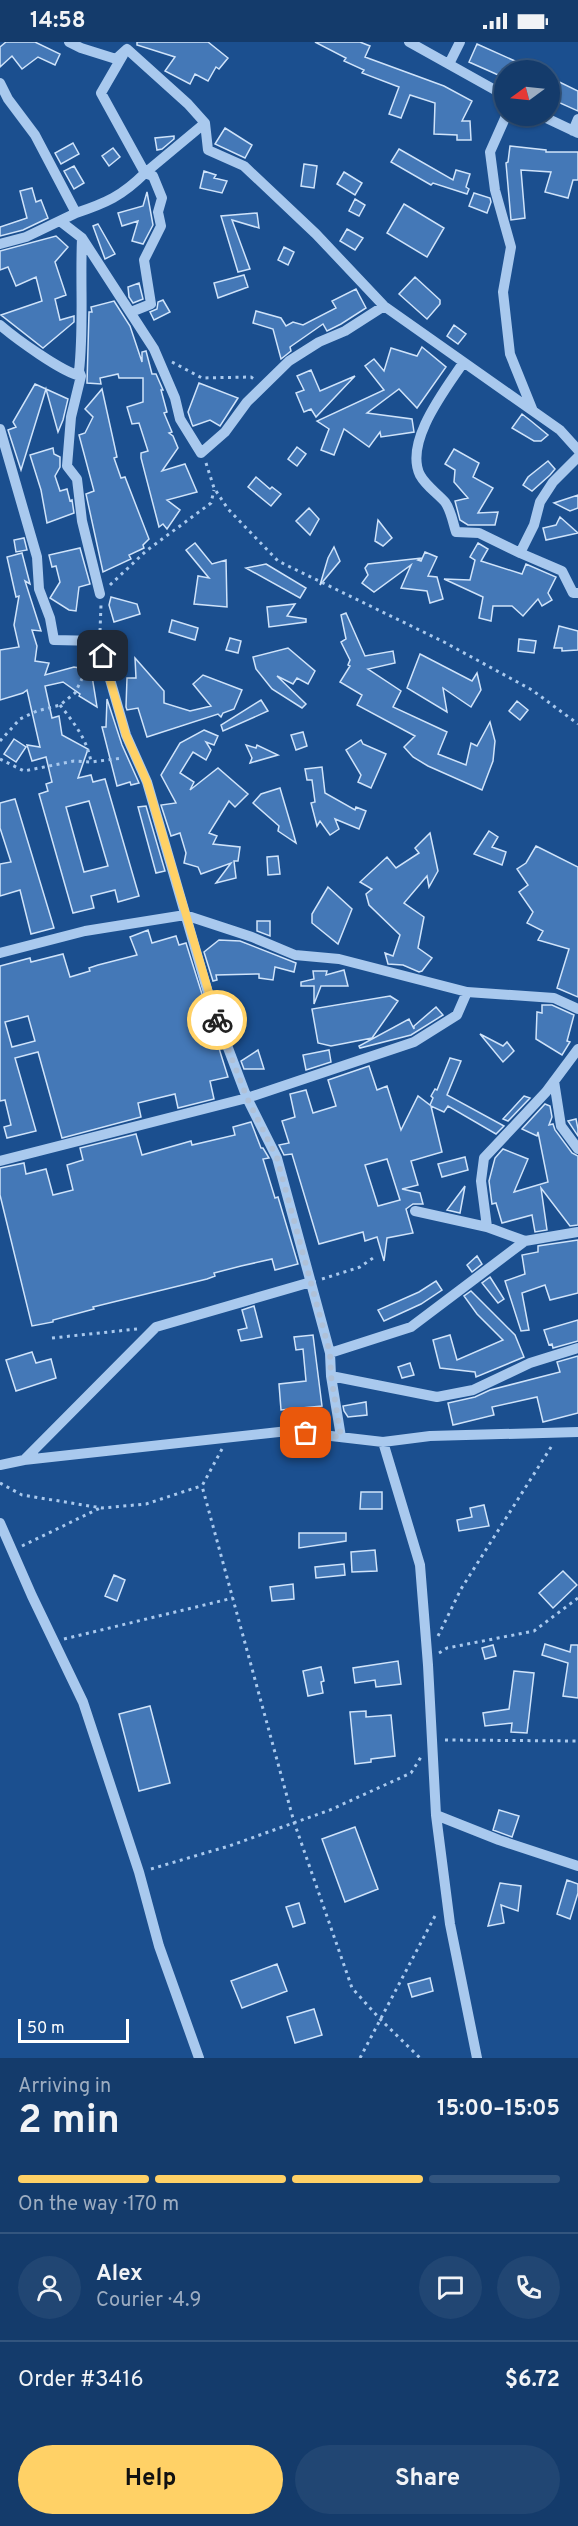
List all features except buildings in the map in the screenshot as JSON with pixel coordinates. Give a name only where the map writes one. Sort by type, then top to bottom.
[{"type":"street","points":[[69,42],[116,59],[131,48]]},
{"type":"street","points":[[409,42],[494,89]]},
{"type":"street","points":[[449,64],[460,42]]},
{"type":"street","points":[[131,48],[206,123],[208,150],[244,166],[315,234],[384,306],[560,430],[578,450]]},
{"type":"street","points":[[131,48],[101,93],[146,174],[153,176],[162,198],[158,212],[161,226],[144,260],[151,304],[131,312]]},
{"type":"street","points":[[0,83],[8,99],[35,135],[76,213]]},
{"type":"street","points":[[560,125],[575,132],[578,119]]},
{"type":"street","points":[[0,244],[26,237],[76,213],[108,203],[126,192],[206,123]]},
{"type":"street","points":[[502,126],[490,152],[495,190],[511,247],[504,292],[510,354],[533,411]]},
{"type":"street","points":[[60,221],[82,238],[154,349],[175,398],[180,419],[201,453],[225,432],[262,387],[289,361],[319,342],[345,331],[384,306]]},
{"type":"street","points":[[82,238],[80,282],[83,337],[79,371],[81,376],[69,429],[67,466],[76,479],[82,521],[100,594]]},
{"type":"street","points":[[0,325],[15,338],[70,374],[81,376]]},
{"type":"street","points":[[463,363],[418,439],[416,458],[420,474],[427,485],[447,504],[456,532],[479,533],[562,571],[573,593],[578,593]]},
{"type":"street","points":[[0,429],[37,557],[39,589],[50,618],[54,640],[99,641],[121,718],[147,782],[212,1004],[247,1098],[277,1158],[330,1353],[331,1376],[341,1437]]},
{"type":"street","points":[[520,553],[534,525],[540,502],[553,482],[578,457]]},
{"type":"street","points":[[0,953],[85,931],[185,915],[252,937],[295,955],[339,959],[467,993],[554,998],[578,1009]]},
{"type":"street","points":[[0,1161],[247,1098],[414,1042],[457,1014],[467,993]]},
{"type":"street","points":[[487,1227],[481,1181],[484,1158],[554,1081],[578,1049]]},
{"type":"street","points":[[554,1081],[561,1126],[578,1149]]},
{"type":"street","points":[[415,1211],[487,1227],[525,1241]]},
{"type":"street","points":[[330,1353],[411,1327],[525,1241],[578,1232]]},
{"type":"street","points":[[24,1460],[156,1328],[311,1282]]},
{"type":"street","points":[[331,1376],[437,1397],[473,1390],[530,1363],[578,1348]]},
{"type":"street","points":[[0,1465],[24,1460],[288,1431],[383,1442],[430,1436],[578,1432]]},
{"type":"street","points":[[383,1442],[420,1565],[435,1815],[446,1894],[477,2058]]},
{"type":"street","points":[[0,1522],[83,1702],[139,1872],[159,1946],[199,2058]]},
{"type":"street","points":[[435,1815],[499,1840],[578,1866]]},
{"type":"path","points":[[154,349],[182,369],[202,378],[251,377],[262,387]]},
{"type":"path","points":[[201,453],[214,488],[228,509],[278,561],[444,642],[532,690],[578,724]]},
{"type":"path","points":[[0,741],[20,719],[37,711],[60,705],[75,693],[99,641],[102,619],[100,594],[146,551],[211,503],[214,488]]},
{"type":"path","points":[[60,705],[81,732],[91,762]]},
{"type":"path","points":[[0,759],[24,771],[74,761],[91,762],[137,756]]},
{"type":"path","points":[[311,1282],[360,1267],[376,1256]]},
{"type":"path","points":[[52,1338],[156,1328]]},
{"type":"path","points":[[437,1639],[460,1589],[559,1434]]},
{"type":"path","points":[[0,1483],[22,1495],[102,1508],[146,1504],[202,1486],[229,1437]]},
{"type":"path","points":[[202,1486],[294,1822],[352,1988],[420,2058]]},
{"type":"path","points":[[12,1551],[102,1508]]},
{"type":"path","points":[[54,1642],[233,1598]]},
{"type":"path","points":[[427,1659],[447,1648],[534,1631],[578,1598]]},
{"type":"path","points":[[139,1872],[229,1846],[330,1810],[411,1773],[430,1741],[578,1741]]},
{"type":"path","points":[[360,2058],[446,1894]]},
{"type":"way so far","points":[[217,1020],[247,1098],[277,1158],[330,1353],[331,1376],[341,1437],[306,1433]]},
{"type":"route","points":[[103,656],[126,735],[147,782],[217,1020]]}]
